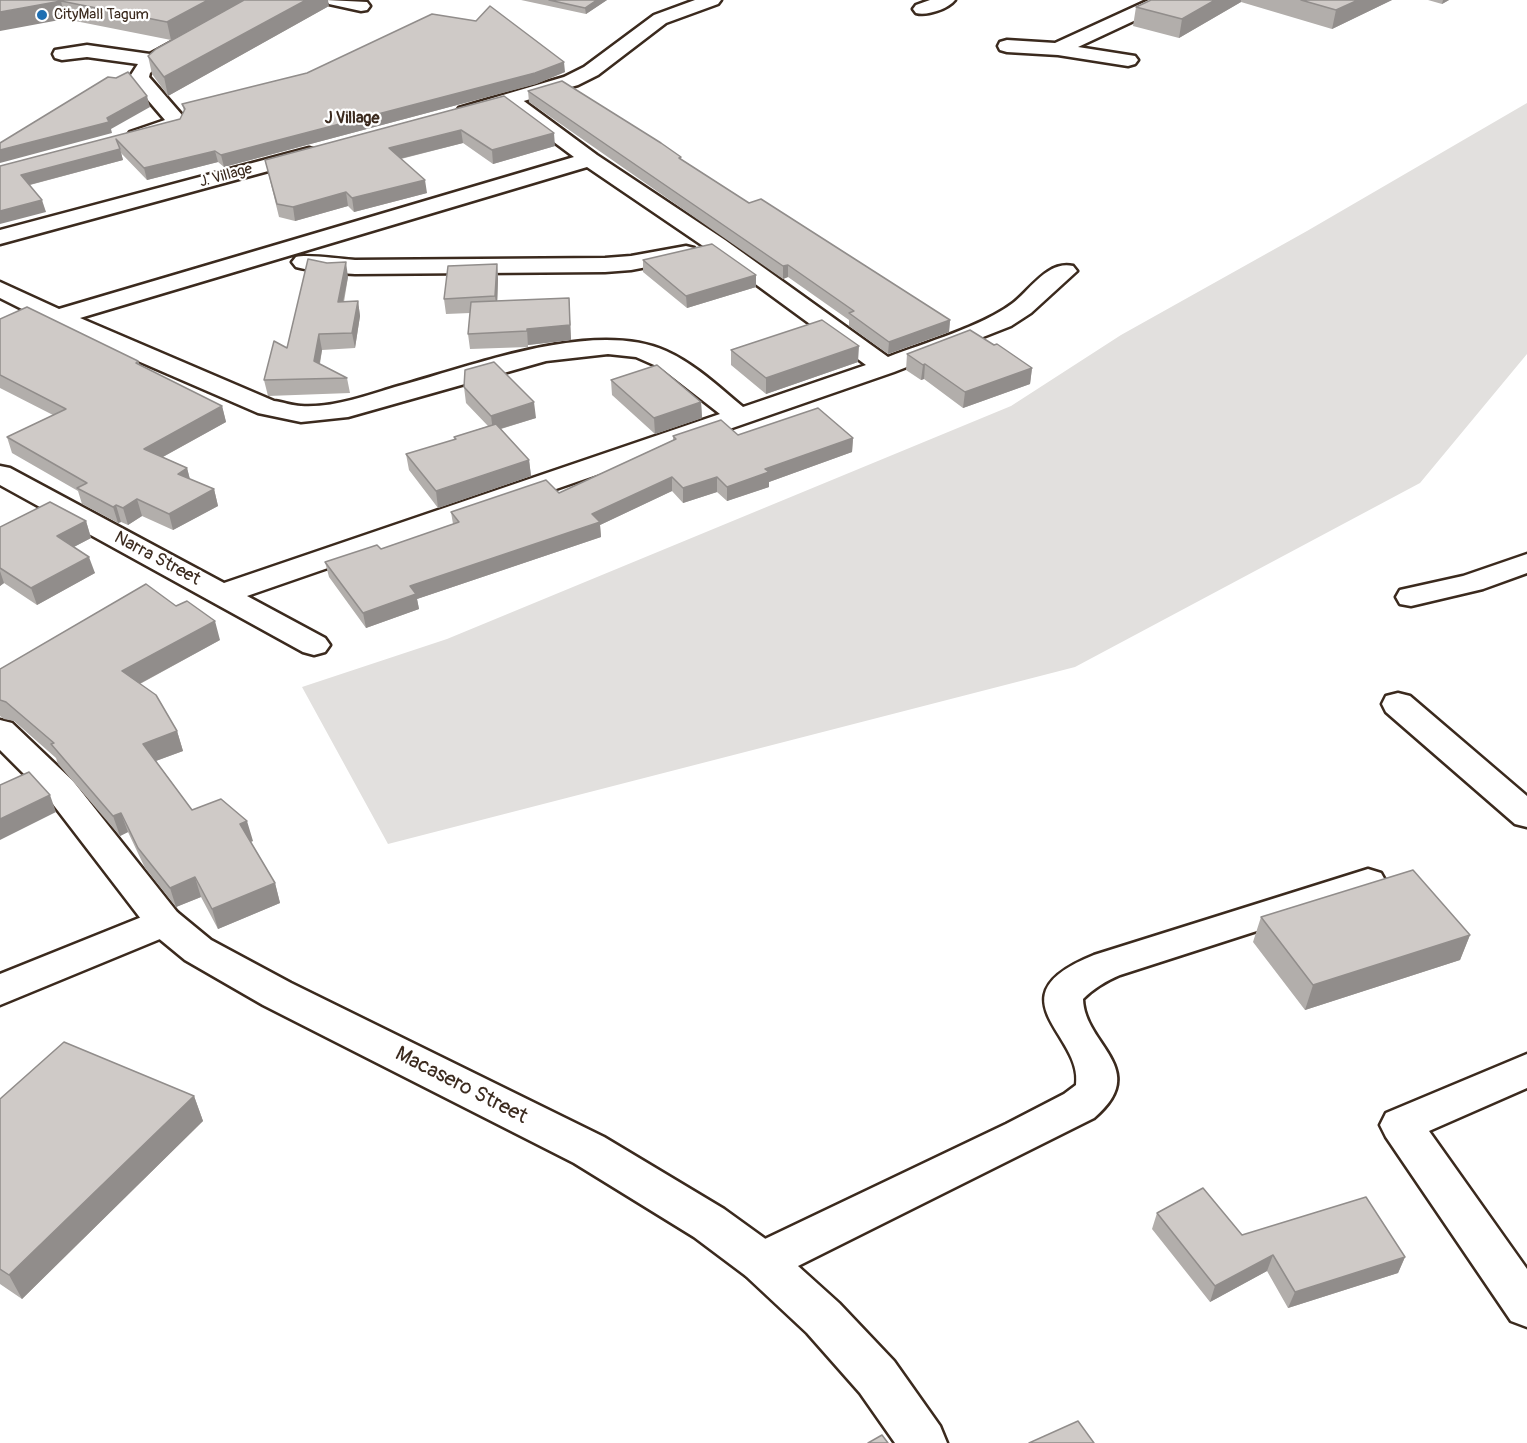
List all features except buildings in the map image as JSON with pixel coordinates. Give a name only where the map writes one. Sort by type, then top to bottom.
[{"type":"street","points":[[122,140],[175,124],[175,119],[139,78],[141,70],[153,60],[262,0]]},
{"type":"street","points":[[335,0],[361,6]]},
{"type":"street","points":[[442,118],[571,81],[591,71],[660,19],[712,0]]},
{"type":"street","points":[[922,9],[946,0]]},
{"type":"street","points":[[1058,49],[1164,0]]},
{"type":"street","points":[[1007,46],[1058,49],[1128,60]]},
{"type":"street","points":[[62,54],[87,51],[153,60]]},
{"type":"street","points":[[510,100],[590,159],[717,245],[885,367]]},
{"type":"street","name":"J. Village","points":[[0,237],[329,149]]},
{"type":"street","points":[[57,317],[590,159]]},
{"type":"street","points":[[270,254],[325,266],[605,265],[651,260],[717,245]]},
{"type":"street","points":[[222,594],[885,367],[1002,321],[1022,308],[1041,289],[1065,271]]},
{"type":"street","points":[[0,289],[57,317],[267,407],[302,414],[339,411],[543,354],[611,346],[645,351],[669,362],[740,417]]},
{"type":"street","name":"Narra Street","points":[[0,474],[314,645]]},
{"type":"street","points":[[1411,597],[1472,583],[1527,563]]},
{"type":"street","points":[[1398,704],[1527,814]]},
{"type":"street","name":"Macasero Street","points":[[0,731],[61,790],[164,922],[198,950],[277,994],[589,1150],[691,1212],[762,1262],[823,1318],[877,1377],[923,1443]]},
{"type":"street","points":[[762,1262],[1021,1136],[1079,1106],[1090,1097],[1097,1087],[1096,1073],[1091,1059],[1064,1010],[1064,995],[1074,983],[1088,973],[1368,882]]},
{"type":"street","points":[[0,990],[164,922]]},
{"type":"street","points":[[1527,1070],[1401,1125],[1527,1306]]},
{"type":"shaded area","points":[[1527,103],[1527,354],[1420,483],[1075,667],[388,844],[302,687],[447,639],[1011,406],[1121,335],[1307,231]]},
{"type":"place","name":"CityMall Tagum","points":[[42,15]]},
{"type":"district","name":"J Village","points":[[352,119]]}]
